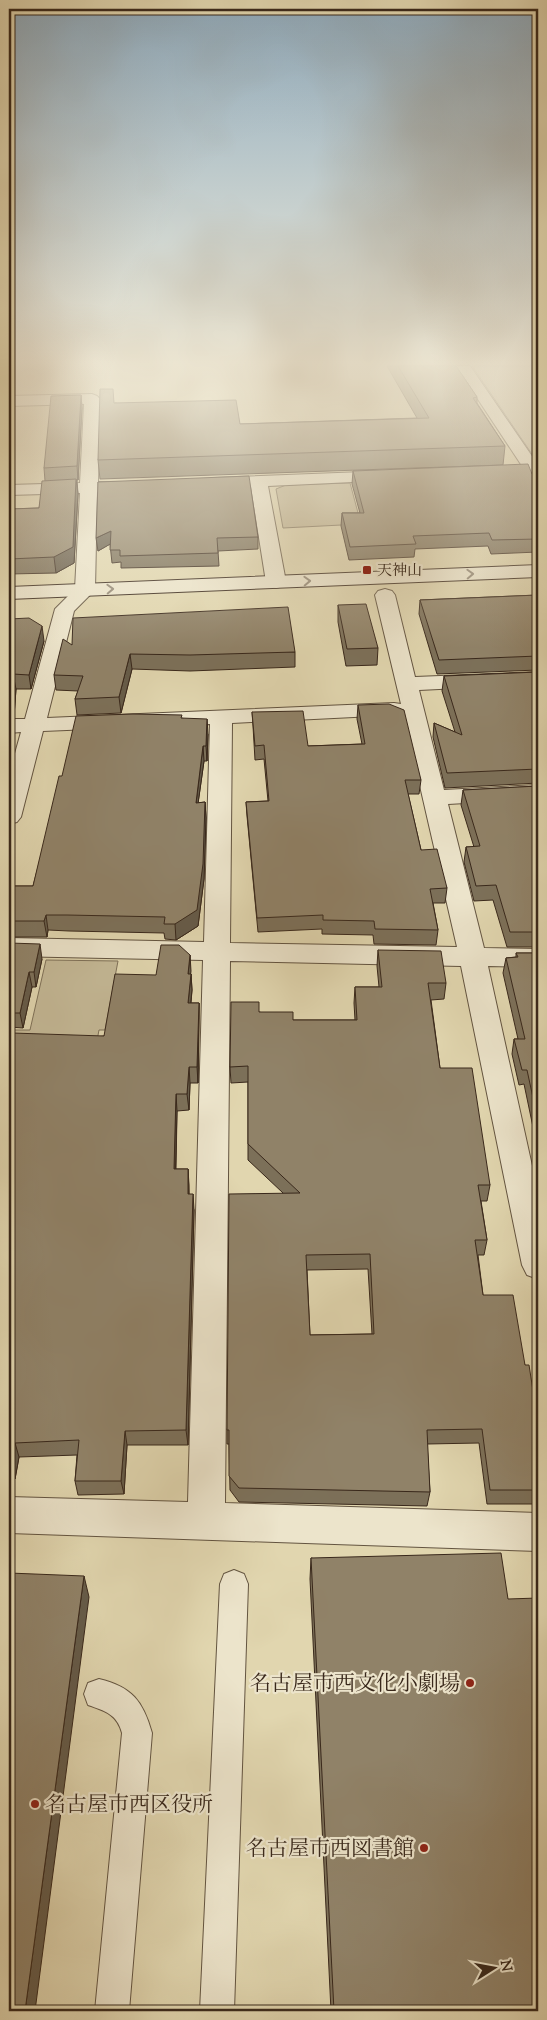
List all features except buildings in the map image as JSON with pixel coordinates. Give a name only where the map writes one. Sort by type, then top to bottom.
[{"type":"street","points":[[9,817],[65,608],[85,590],[89,460]]},
{"type":"street","points":[[527,460],[536,474]]},
{"type":"street","points":[[474,473],[536,474]]},
{"type":"street","points":[[193,484],[406,476]]},
{"type":"street","points":[[259,482],[276,582]]},
{"type":"street","points":[[9,490],[154,485]]},
{"type":"street","points":[[9,593],[538,571]]},
{"type":"street","points":[[9,611],[538,589]]},
{"type":"street","points":[[385,595],[473,956],[538,1265]]},
{"type":"street","points":[[9,726],[221,716],[410,696],[538,678]]},
{"type":"street","points":[[206,1522],[221,716]]},
{"type":"street","points":[[434,798],[538,792]]},
{"type":"street","points":[[9,948],[538,958]]},
{"type":"street","points":[[9,1515],[538,1532]]},
{"type":"lane","points":[[217,2011],[234,1584]]},
{"type":"lane","points":[[100,1694],[112,1696],[122,1704],[133,1718],[137,1733],[112,2011]]},
{"type":"shaded area","points":[[350,483],[361,524],[283,528],[276,489],[286,485]]},
{"type":"shaded area","points":[[46,960],[118,961],[105,1030],[99,1030],[95,1051],[9,1048],[9,1030],[30,1030]]},
{"type":"place","name":"天神山","points":[[367,570]]},
{"type":"place","name":"名古屋市西文化小劇場","points":[[470,1683]]},
{"type":"place","name":"名古屋市西区役所","points":[[35,1804]]},
{"type":"place","name":"名古屋市西図書館","points":[[424,1848]]}]
